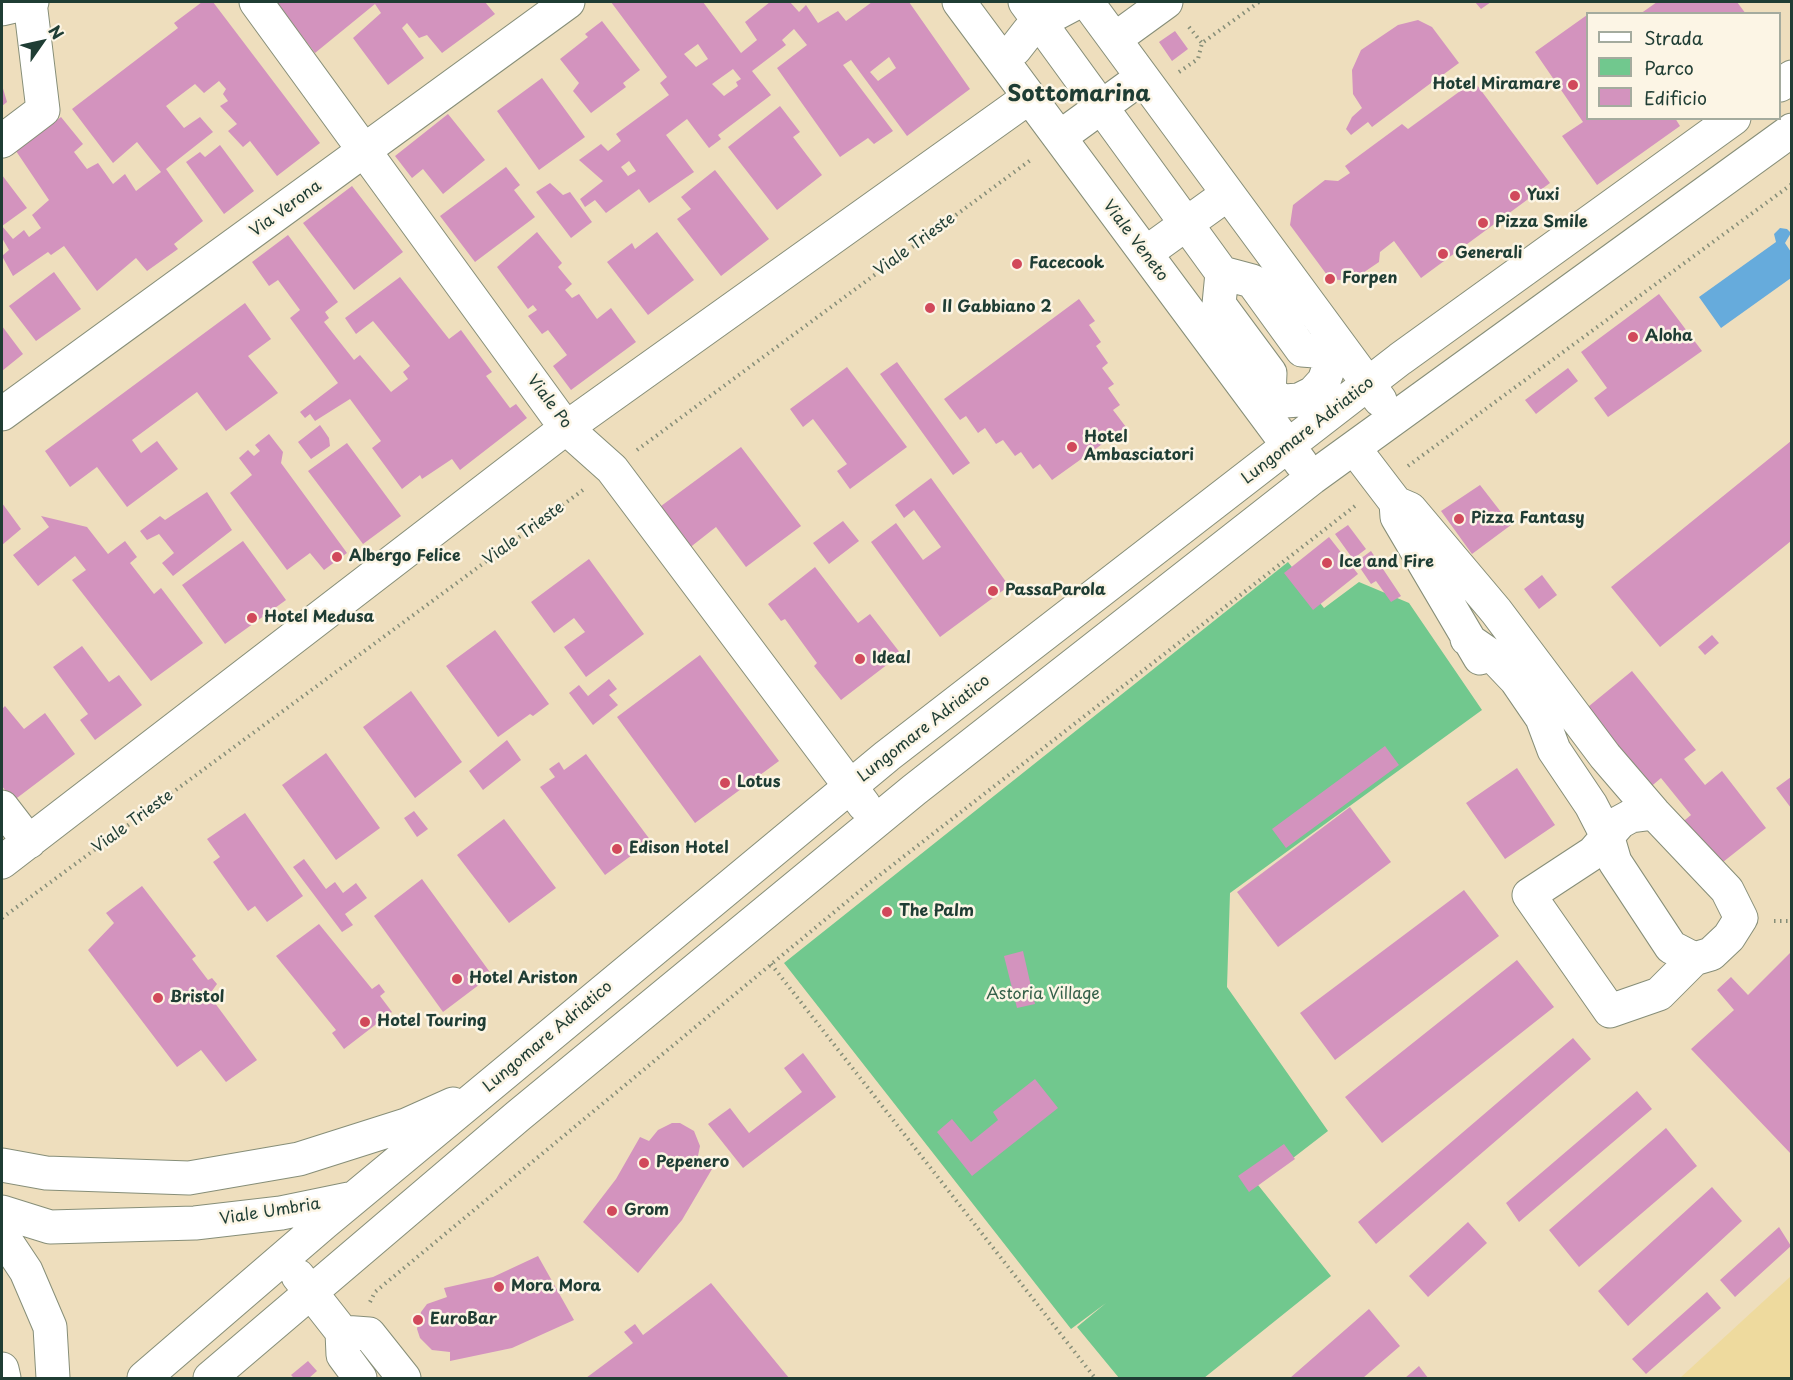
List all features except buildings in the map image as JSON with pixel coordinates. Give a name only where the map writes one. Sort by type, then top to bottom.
[{"type":"street","points":[[2,9],[31,2],[44,110],[2,141]]},
{"type":"street","name":"Viale Po","points":[[256,2],[567,428],[612,469],[876,821]]},
{"type":"street","name":"Via Verona","points":[[2,414],[568,2]]},
{"type":"street","name":"Viale Veneto","points":[[959,2],[1312,478]]},
{"type":"street","points":[[1115,39],[1166,2]]},
{"type":"street","points":[[1032,12],[1080,3],[1115,39],[1393,419]]},
{"type":"street","points":[[1015,49],[1029,31],[1032,12]]},
{"type":"street","points":[[1032,12],[1222,273]]},
{"type":"street","points":[[1071,129],[1130,86]]},
{"type":"street","points":[[2,862],[567,428],[1028,98]]},
{"type":"street","name":"Lungomare Adriatico","points":[[144,1378],[283,1258],[850,787],[1287,445],[1731,120]]},
{"type":"street","points":[[210,1378],[518,1116],[876,821],[1312,478],[1791,130]]},
{"type":"street","points":[[1157,245],[1218,201]]},
{"type":"street","points":[[1354,448],[1398,488],[1410,509],[1449,555],[1452,581],[1472,612],[1494,636],[1524,648],[1605,756],[1654,813],[1727,891],[1741,918],[1729,937],[1711,954],[1694,959],[1659,994],[1610,1011],[1529,895],[1593,853],[1620,822],[1631,816],[1654,813]]},
{"type":"street","points":[[1398,488],[1397,517],[1467,639],[1496,659],[1516,680],[1542,718],[1554,750],[1592,805],[1608,838],[1615,862],[1671,947],[1694,959]]},
{"type":"street","points":[[2,807],[29,842]]},
{"type":"street","points":[[2,1165],[46,1173],[189,1178],[299,1159],[406,1125],[487,1088]]},
{"type":"street","name":"Viale Umbria","points":[[2,1212],[50,1227],[195,1223],[281,1213],[399,1188],[458,1141],[503,1125],[518,1116]]},
{"type":"street","points":[[2,1235],[26,1271],[50,1327],[53,1378]]},
{"type":"street","points":[[283,1258],[342,1332],[343,1355],[360,1378]]},
{"type":"street","points":[[342,1332],[369,1334],[404,1378]]},
{"type":"street","points":[[2,1369],[4,1378]]},
{"type":"path","points":[[1175,74],[1182,72],[1198,59],[1202,43],[1259,2]]},
{"type":"path","name":"Viale Trieste","points":[[2,918],[1037,155]]},
{"type":"path","points":[[1398,488],[1791,184]]},
{"type":"path","points":[[342,1332],[363,1317],[375,1292],[771,964],[951,819],[1356,505]]},
{"type":"path","points":[[771,964],[1095,1378]]},
{"type":"green space","name":"Astoria Village","points":[[1288,562],[1324,608],[1359,582],[1409,603],[1482,710],[1230,893],[1227,987],[1328,1131],[1258,1185],[1331,1276],[1204,1378],[1119,1378],[1077,1327],[1106,1303],[1071,1329],[784,963]]},
{"type":"sand","points":[[1791,1276],[1791,1378],[1680,1378]]},
{"type":"water","points":[[1780,228],[1787,229],[1791,233],[1785,243],[1791,252],[1791,278],[1721,328],[1699,297],[1776,242],[1774,234]]},
{"type":"place","name":"Hotel Miramare","points":[[1573,85]]},
{"type":"place","name":"Yuxi","points":[[1515,196]]},
{"type":"place","name":"Pizza Smile","points":[[1483,223]]},
{"type":"place","name":"Generali","points":[[1443,254]]},
{"type":"place","name":"Facecook","points":[[1017,264]]},
{"type":"place","name":"Forpen","points":[[1330,279]]},
{"type":"place","name":"Il Gabbiano 2","points":[[930,308]]},
{"type":"place","name":"Aloha","points":[[1633,337]]},
{"type":"place","name":"Hotel Ambasciatori","points":[[1072,447]]},
{"type":"place","name":"Pizza Fantasy","points":[[1459,519]]},
{"type":"place","name":"Albergo Felice","points":[[337,557]]},
{"type":"place","name":"Ice and Fire","points":[[1327,563]]},
{"type":"place","name":"PassaParola","points":[[993,591]]},
{"type":"place","name":"Hotel Medusa","points":[[252,618]]},
{"type":"place","name":"Ideal","points":[[860,659]]},
{"type":"place","name":"Lotus","points":[[725,783]]},
{"type":"place","name":"Edison Hotel","points":[[617,849]]},
{"type":"place","name":"The Palm","points":[[887,912]]},
{"type":"place","name":"Hotel Ariston","points":[[457,979]]},
{"type":"place","name":"Bristol","points":[[158,998]]},
{"type":"place","name":"Hotel Touring","points":[[365,1022]]},
{"type":"place","name":"Pepenero","points":[[644,1163]]},
{"type":"place","name":"Grom","points":[[612,1211]]},
{"type":"place","name":"Mora Mora","points":[[499,1287]]},
{"type":"place","name":"EuroBar","points":[[418,1320]]},
{"type":"district","name":"Sottomarina","points":[[1079,95]]}]
